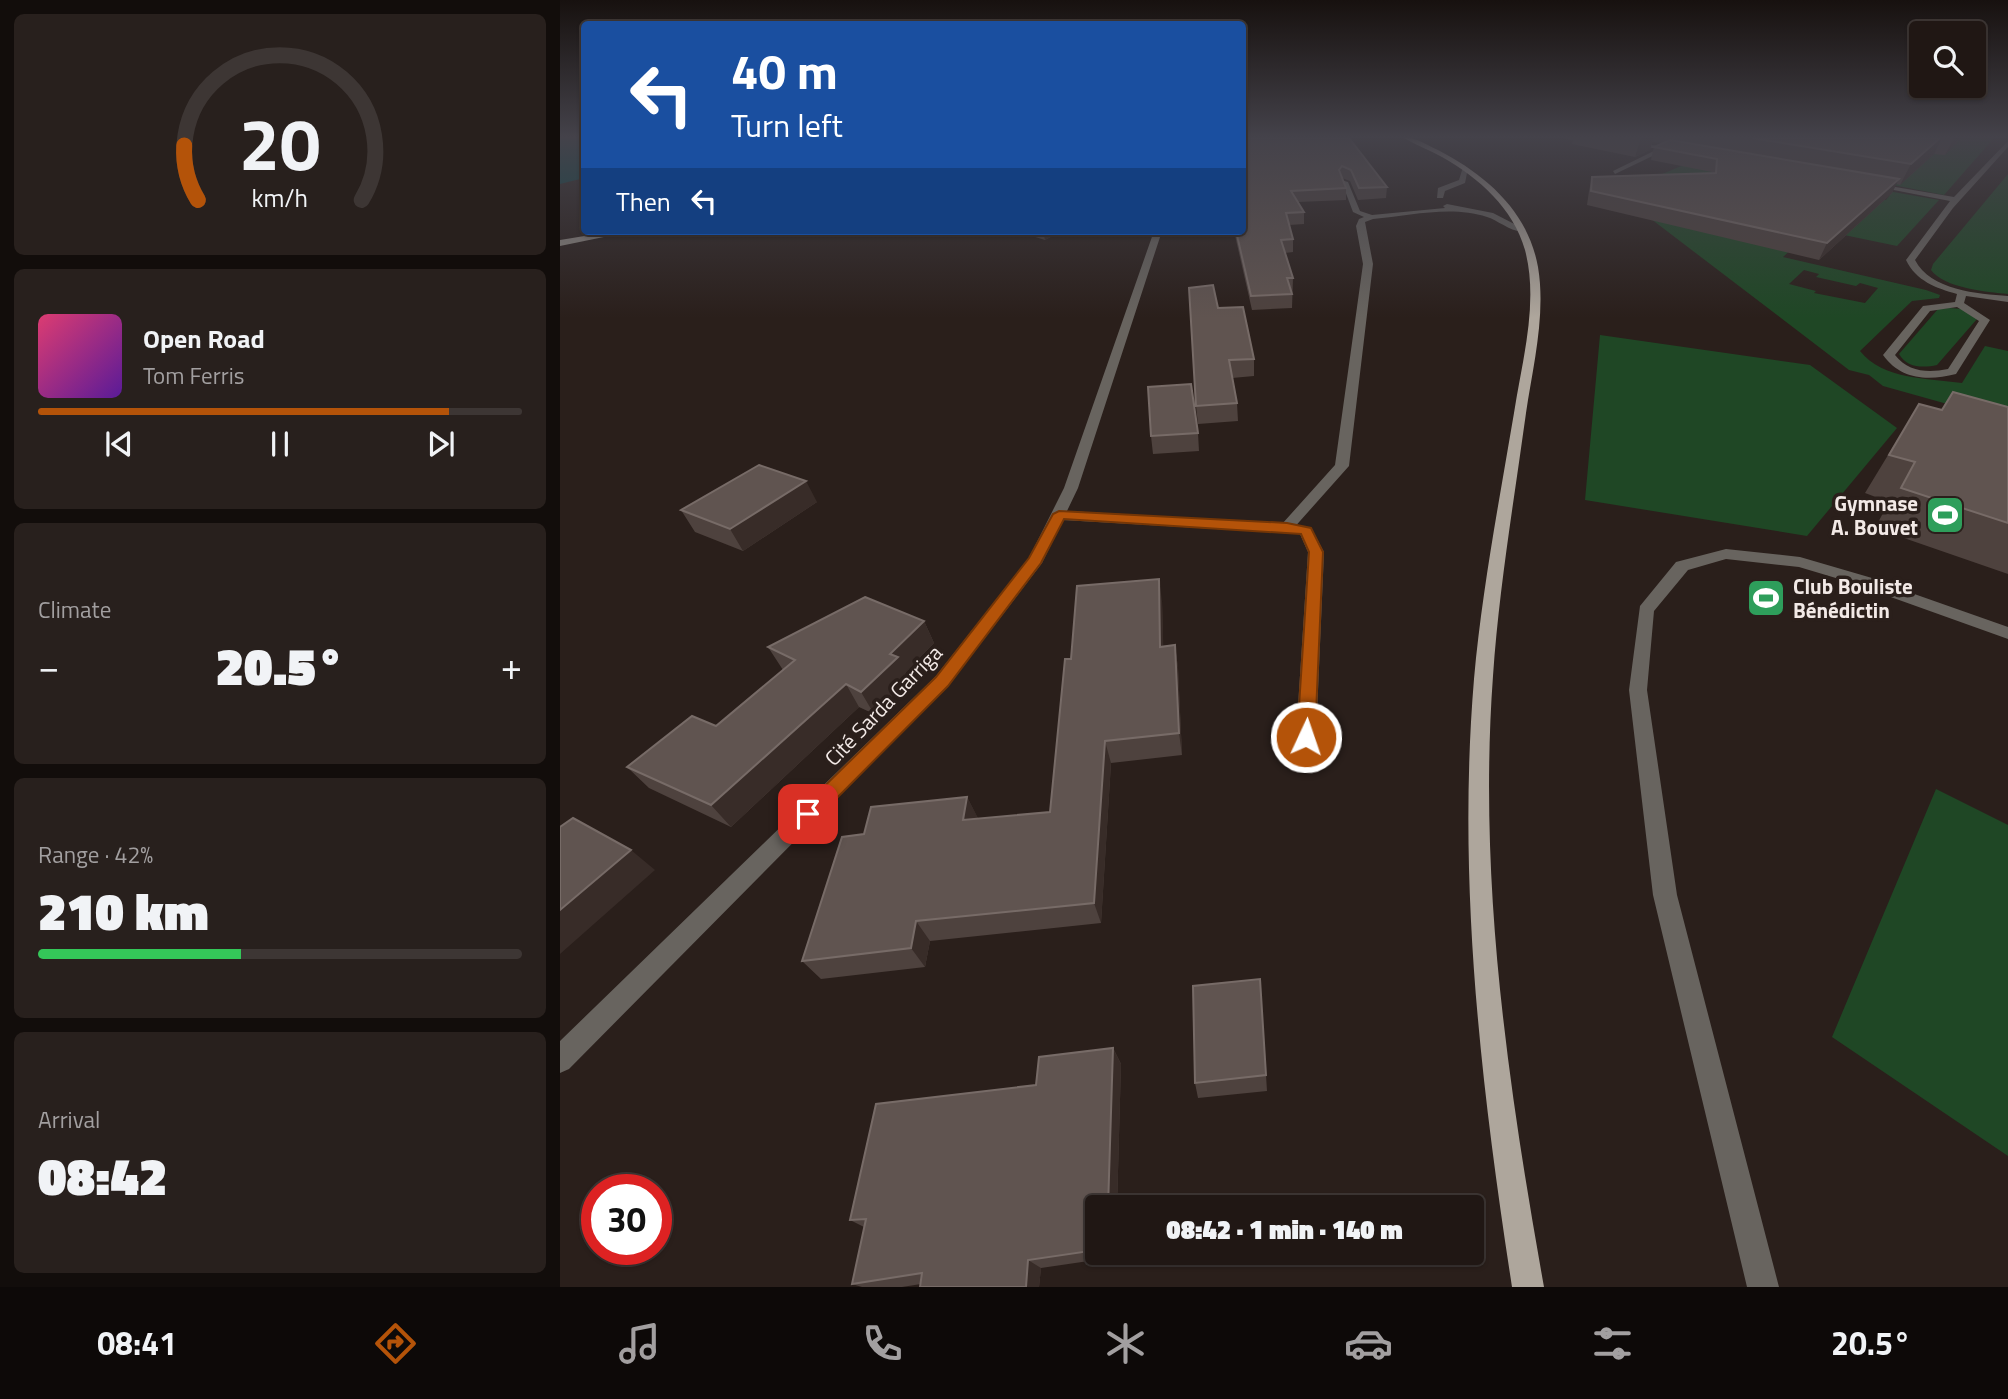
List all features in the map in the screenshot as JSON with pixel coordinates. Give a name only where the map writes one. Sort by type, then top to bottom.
[{"type":"main road","points":[[1499,198],[1522,230],[1530,249],[1535,277],[1534,303],[1491,607],[1481,714],[1479,835],[1486,975],[1512,1196],[1528,1287]]},
{"type":"street","points":[[1351,198],[1357,212],[1371,217]]},
{"type":"street","points":[[1944,198],[1955,200],[1910,260],[1912,267],[1920,275],[1963,292],[2008,299]]},
{"type":"street","points":[[1287,527],[1342,466],[1368,264],[1360,226],[1362,221],[1371,217],[1453,207],[1490,215],[1522,230]]},
{"type":"street","points":[[560,243],[606,235]]},
{"type":"street","name":"Cité Sarda Garriga","points":[[560,1060],[942,681],[1036,560],[1071,488],[1157,235]]},
{"type":"street","points":[[1959,304],[1963,292]]},
{"type":"street","points":[[1959,304],[1985,320],[1952,372],[1936,376],[1911,373],[1894,364],[1888,355],[1927,308],[1959,304]]},
{"type":"street","points":[[1059,514],[1287,527],[1306,531],[1316,552],[1306,737]]},
{"type":"street","points":[[1763,1287],[1665,895],[1637,690],[1646,610],[1682,566],[1726,554],[1800,562],[1866,582],[2008,633]]},
{"type":"green space","points":[[1624,198],[1763,198],[1813,229],[1783,257],[1940,295],[1939,298],[1912,301],[1860,351],[1881,368],[1893,373],[1962,383],[1985,346],[2008,351],[2008,421],[1883,386],[1869,375],[1849,370]],"holes":[[[1804,270],[1819,274],[1816,277],[1856,286],[1860,283],[1878,288],[1865,303],[1814,293],[1816,291],[1789,284]]]},
{"type":"green space","points":[[1753,198],[1794,198],[1785,206],[1861,221],[1869,212],[1794,198],[1939,200],[1897,246],[1844,235],[1851,228],[1753,208],[1747,203]]},
{"type":"green space","points":[[1988,198],[2008,198],[2008,294],[1966,288],[1946,281],[1931,270],[1933,264]]},
{"type":"green space","points":[[1938,309],[1963,309],[1977,319],[1937,365],[1921,367],[1902,359],[1899,354]]},
{"type":"green space","points":[[1600,335],[1810,365],[1897,428],[1807,536],[1585,500]]},
{"type":"green space","points":[[1936,789],[2008,825],[2008,1156],[1832,1037]]},
{"type":"building","points":[[1246,198],[1295,198],[1304,212],[1286,213],[1293,239],[1281,240],[1293,278],[1287,278],[1292,294],[1251,296],[1237,235],[1246,235]]},
{"type":"building","points":[[1623,198],[1878,198],[1827,243]]},
{"type":"building","points":[[1213,285],[1218,308],[1243,307],[1254,359],[1229,360],[1237,403],[1196,406],[1189,288]]},
{"type":"building","points":[[1191,384],[1198,433],[1151,436],[1148,387]]},
{"type":"building","points":[[1953,392],[2008,407],[2008,523],[1901,488],[1915,462],[1889,455],[1919,404],[1942,410]]},
{"type":"building","points":[[759,465],[806,481],[730,529],[681,510]]},
{"type":"building","points":[[1159,579],[1160,647],[1175,645],[1179,733],[1105,741],[1094,903],[916,921],[911,948],[802,961],[842,837],[864,834],[871,807],[967,797],[963,820],[1050,812],[1065,659],[1071,659],[1077,586]]},
{"type":"building","points":[[865,597],[924,621],[890,654],[898,657],[861,692],[846,684],[711,805],[627,767],[692,716],[716,726],[795,660],[768,647]]},
{"type":"building","points":[[573,818],[631,850],[560,910],[560,827]]},
{"type":"building","points":[[1260,979],[1266,1075],[1195,1083],[1193,986]]},
{"type":"building","points":[[1113,1048],[1108,1195],[1085,1195],[1085,1252],[1028,1260],[1026,1287],[920,1287],[922,1273],[852,1284],[866,1219],[850,1220],[876,1104],[1036,1085],[1039,1057]]},
{"type":"place","name":"Gymnase A. Bouvet","points":[[1945,515]]},
{"type":"place","name":"Club Bouliste Bénédictin","points":[[1766,598]]},
{"type":"route","points":[[808,814],[942,681],[1036,560],[1059,514],[1287,527],[1306,531],[1316,552],[1306,737]]}]
